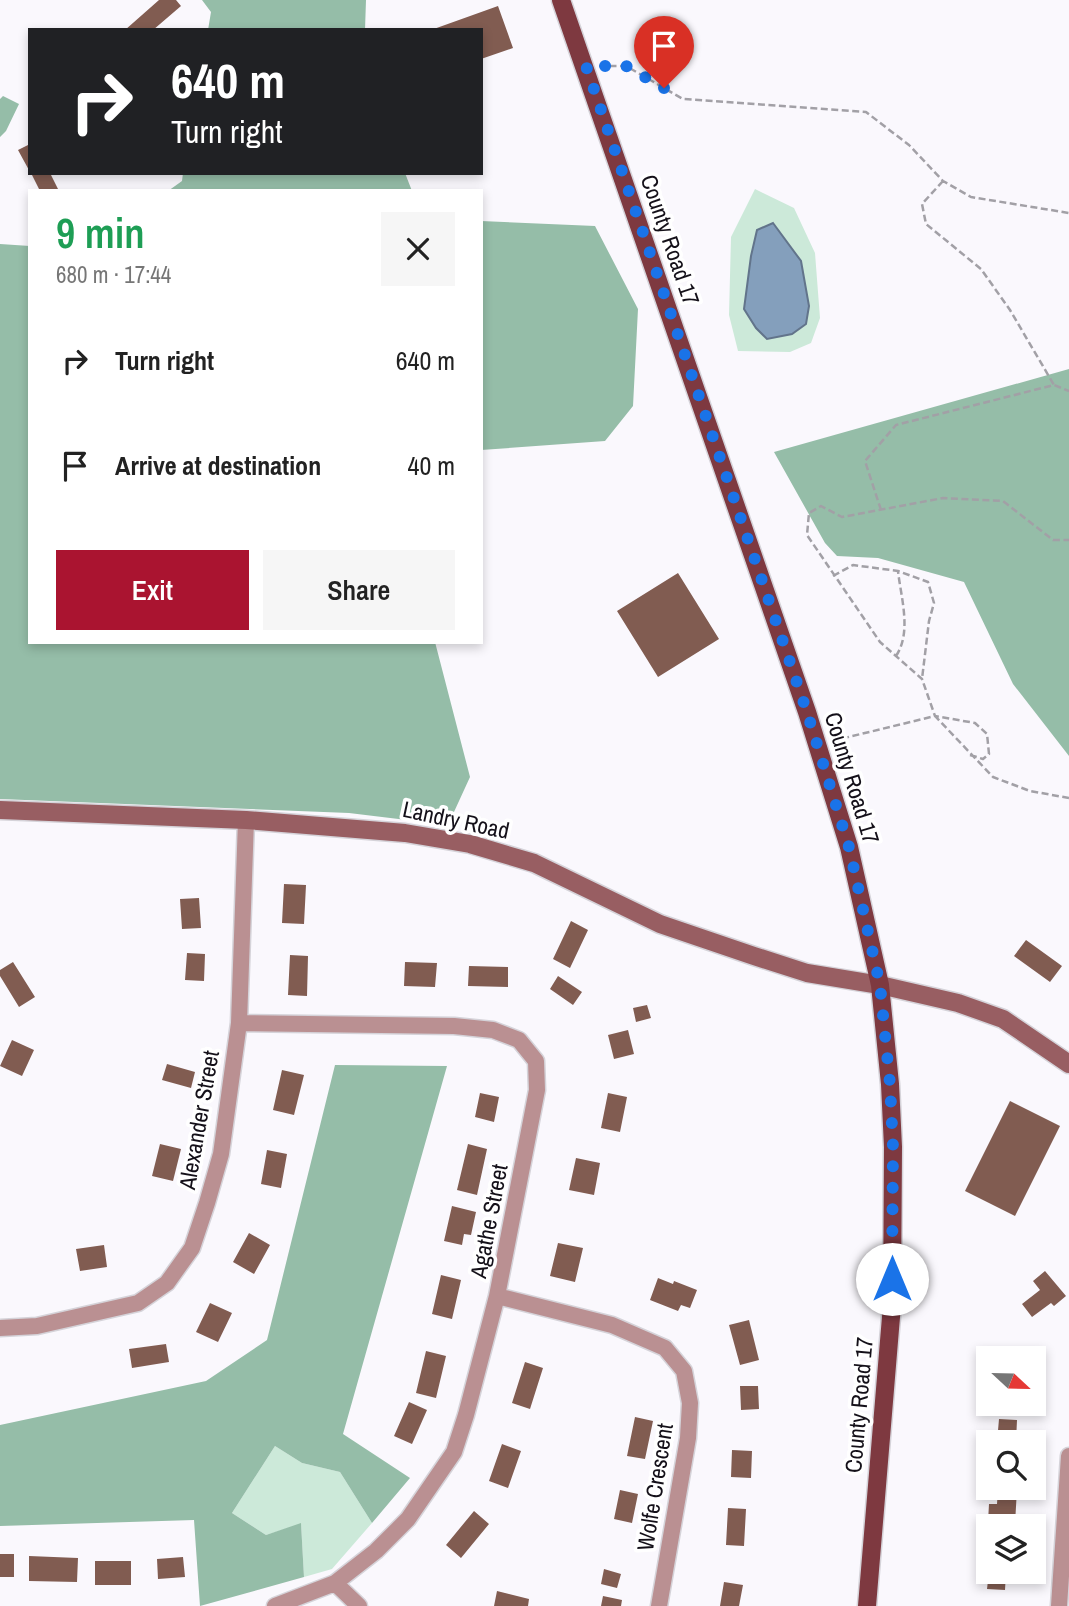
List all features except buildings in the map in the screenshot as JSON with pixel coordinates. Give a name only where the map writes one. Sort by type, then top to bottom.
[{"type":"main road","name":"County Road 17","points":[[561,0],[818,744],[849,847],[880,985],[893,1147],[892,1305],[867,1606]]},
{"type":"main road","name":"Landry Road","points":[[0,810],[246,820],[405,833],[470,844],[534,863],[660,924],[695,936],[807,972],[958,1003],[1003,1019],[1069,1064]]},
{"type":"street","name":"Alexander Street","points":[[0,1328],[37,1326],[138,1303],[167,1283],[192,1248],[221,1154],[239,1023],[246,820]]},
{"type":"street","name":"Agathe Street","points":[[239,1023],[494,1030],[519,1040],[536,1061],[537,1090],[497,1296],[454,1452],[408,1519],[376,1551],[335,1583],[275,1606]]},
{"type":"street","name":"Wolfe Crescent","points":[[497,1296],[612,1325],[665,1349],[684,1371],[690,1403],[688,1438],[659,1606]]},
{"type":"street","points":[[1059,1606],[1069,1456]]},
{"type":"street","points":[[335,1583],[359,1606]]},
{"type":"path","points":[[586,66],[626,66],[683,99],[866,112],[909,145],[943,181],[971,197],[1069,213]]},
{"type":"path","points":[[943,181],[922,204],[926,224],[981,269],[1010,310],[1054,385]]},
{"type":"path","points":[[881,510],[865,461],[896,425],[1054,385],[1069,391]]},
{"type":"path","points":[[922,680],[880,642],[833,576],[807,535],[809,513],[821,506],[842,517],[943,498],[1003,501],[1053,540],[1069,540]]},
{"type":"path","points":[[833,576],[853,565],[898,571],[928,582],[934,603],[929,621],[922,680],[935,716],[993,777],[1030,791],[1069,798]]},
{"type":"path","points":[[895,656],[904,645],[904,616],[898,571]]},
{"type":"path","points":[[818,744],[935,716],[975,723],[987,734],[989,754],[983,759],[970,755]]},
{"type":"green space","points":[[202,0],[366,0],[365,28],[208,28],[211,12]]},
{"type":"green space","points":[[3,96],[19,104],[6,131],[0,137],[0,99]]},
{"type":"green space","points":[[183,175],[406,175],[411,189],[171,189],[182,181]]},
{"type":"green space","points":[[755,189],[794,208],[815,253],[820,318],[811,343],[790,352],[738,351],[729,315],[731,237]]},
{"type":"green space","points":[[483,221],[595,226],[638,309],[633,406],[605,441],[483,450]]},
{"type":"green space","points":[[0,244],[28,246],[28,644],[436,644],[470,777],[448,825],[349,813],[0,799]]},
{"type":"green space","points":[[1069,369],[1069,756],[1013,684],[964,582],[878,558],[837,556],[825,543],[774,452]]},
{"type":"green space","points":[[335,1065],[447,1066],[343,1434],[410,1478],[372,1523],[340,1472],[302,1463],[275,1446],[232,1513],[266,1535],[301,1523],[304,1577],[200,1606],[194,1520],[0,1526],[0,1425],[206,1381],[267,1340]]},
{"type":"green space","points":[[275,1446],[302,1463],[340,1472],[372,1523],[332,1569],[304,1577],[301,1524],[266,1535],[232,1513]]},
{"type":"water","points":[[773,223],[801,261],[809,306],[806,324],[792,334],[767,339],[744,309],[757,230]]},
{"type":"route","points":[[664,88],[626,66],[586,66],[807,712],[849,847],[880,985],[890,1084],[893,1147],[892,1279]]}]
